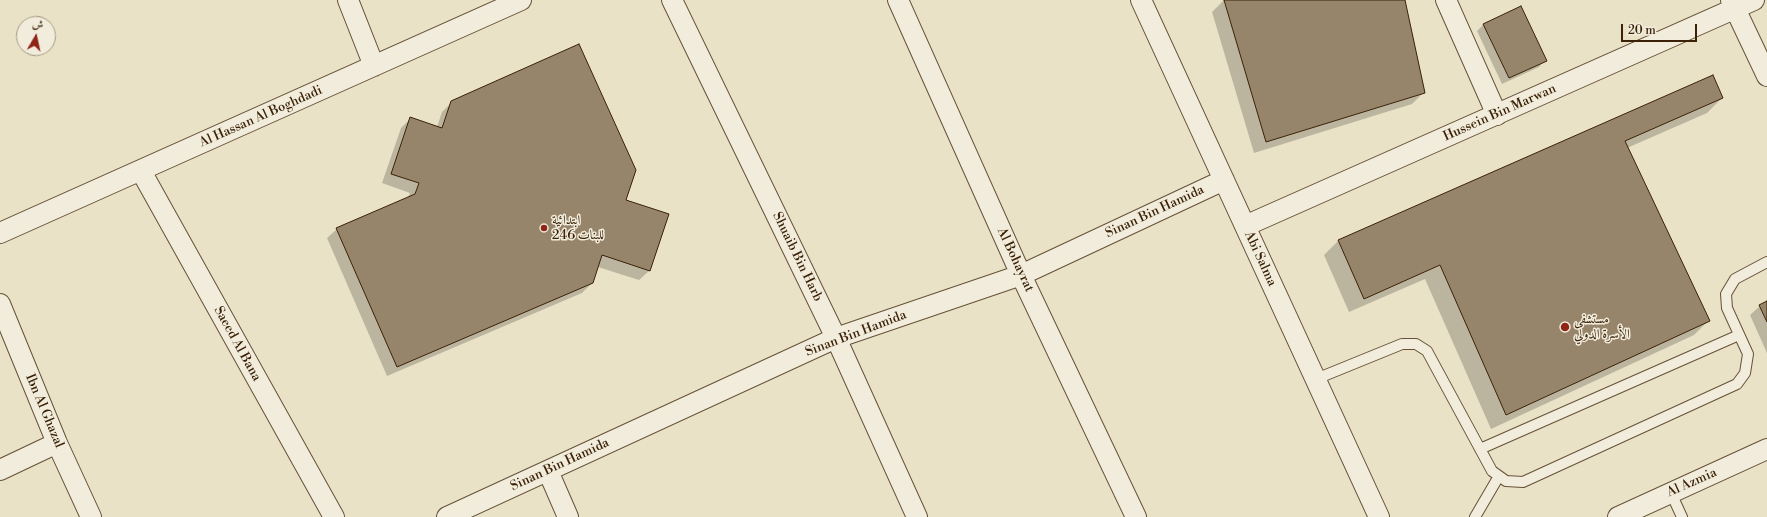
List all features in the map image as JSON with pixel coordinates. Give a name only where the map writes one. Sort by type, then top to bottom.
[{"type":"street","points":[[348,0],[374,66]]},
{"type":"street","name":"Al Hassan Al Boghdadi","points":[[0,233],[521,0]]},
{"type":"street","name":"Shuaib Bin Harb","points":[[672,0],[836,338],[917,517]]},
{"type":"street","name":"Al Bohayrat","points":[[898,0],[1021,275],[1136,517]]},
{"type":"street","name":"Abi Salma","points":[[1141,0],[1380,517]]},
{"type":"street","points":[[1446,0],[1497,115]]},
{"type":"street","name":"Hussein Bin Marwan","points":[[1245,226],[1497,115],[1733,4],[1754,0]]},
{"type":"street","points":[[1733,4],[1767,76]]},
{"type":"street","name":"Saeed Al Bana","points":[[141,171],[334,517]]},
{"type":"street","name":"Sinan Bin Hamida","points":[[448,517],[836,338],[1021,275],[1224,180]]},
{"type":"street","name":"Ibn Al Ghazal","points":[[0,304],[57,444],[91,517]]},
{"type":"street","points":[[0,470],[57,444]]},
{"type":"street","name":"Al Azmia","points":[[1618,517],[1767,449]]},
{"type":"street","points":[[548,471],[568,517]]},
{"type":"lane","points":[[1316,379],[1402,344],[1416,344],[1427,351],[1492,471],[1506,481],[1522,482],[1737,384],[1745,373],[1748,354],[1727,308],[1726,294],[1735,279],[1767,262]]},
{"type":"lane","points":[[1480,449],[1739,335]]},
{"type":"lane","points":[[1475,517],[1499,476]]},
{"type":"lane","points":[[1671,493],[1682,517]]},
{"type":"building","points":[[1224,0],[1405,0],[1425,93],[1266,142]]},
{"type":"building","points":[[1521,6],[1547,61],[1509,78],[1483,24]]},
{"type":"building","points":[[579,44],[636,170],[626,200],[669,214],[650,271],[602,255],[593,283],[397,367],[336,228],[415,194],[419,183],[391,174],[410,117],[442,128],[451,101]]},
{"type":"building","points":[[1713,75],[1723,98],[1625,141],[1710,321],[1506,415],[1440,265],[1364,299],[1338,240]]},
{"type":"building","points":[[1767,301],[1767,322],[1759,305]]},
{"type":"place","name":"ابتدائية 246 للبنات","points":[[544,228]]},
{"type":"place","name":"مستشفى الأسرة الدولي","points":[[1565,327]]}]
